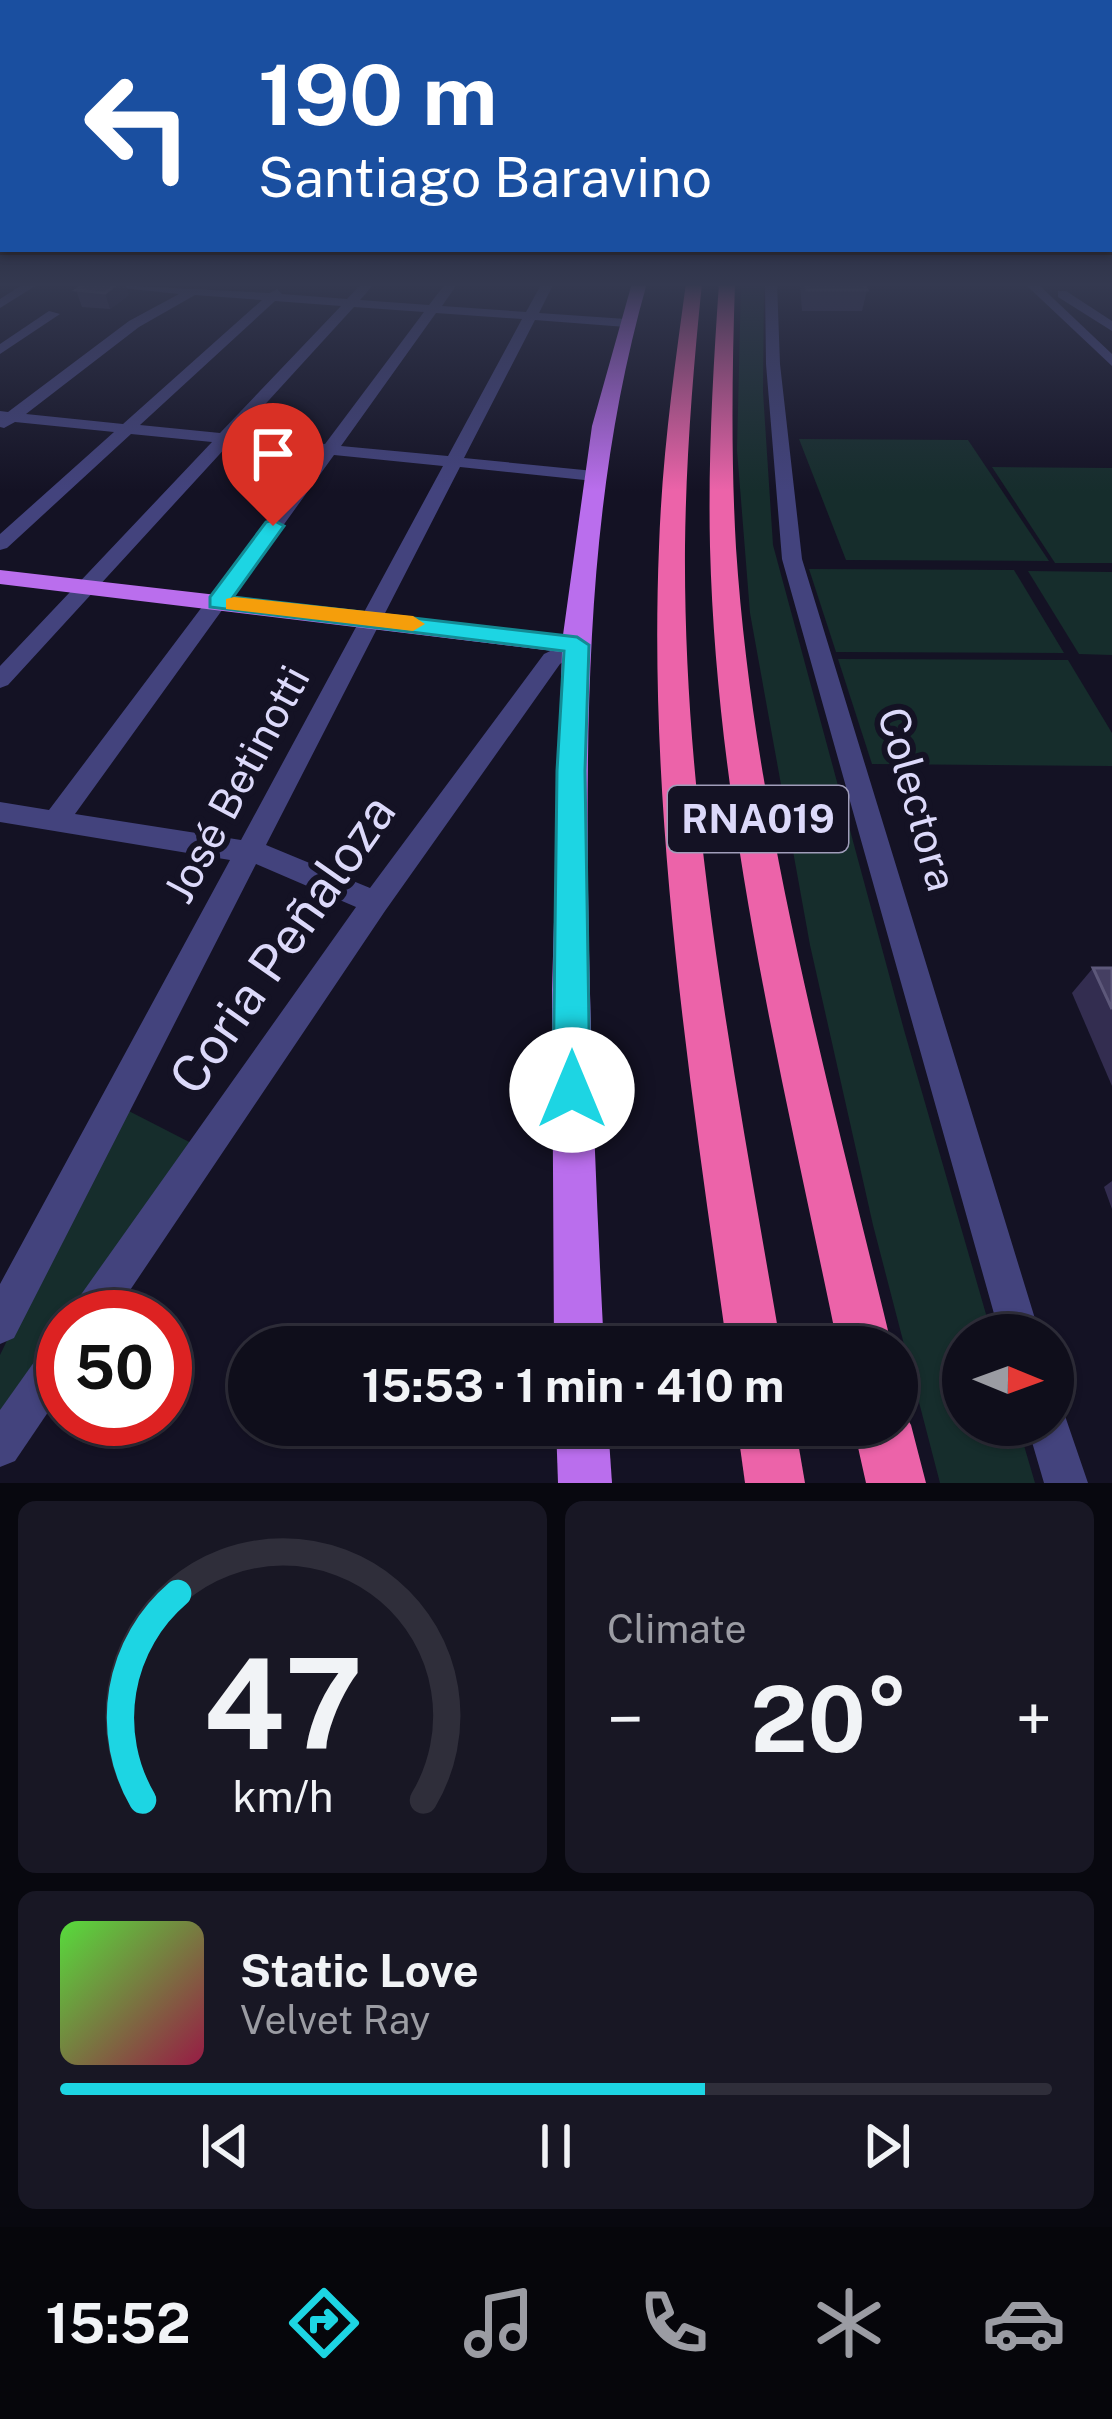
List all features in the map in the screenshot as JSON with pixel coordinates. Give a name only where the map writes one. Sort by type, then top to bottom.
[{"type":"highway","name":"RNA019","points":[[685,352],[672,446],[674,664],[708,1025],[751,1326]]},
{"type":"highway","name":"RNA019","points":[[722,352],[717,423],[733,651],[780,942],[861,1326]]},
{"type":"highway","points":[[769,1446],[775,1483]]},
{"type":"highway","points":[[887,1446],[896,1483]]},
{"type":"main road","points":[[579,1326],[570,938],[577,645],[593,476],[620,352]]},
{"type":"main road","points":[[0,577],[577,645]]},
{"type":"main road","points":[[583,1446],[585,1483]]},
{"type":"street","points":[[4,420],[95,352]]},
{"type":"street","points":[[0,544],[211,352]]},
{"type":"street","points":[[0,680],[305,352]]},
{"type":"street","points":[[55,821],[401,352]]},
{"type":"street","name":"José Betinotti","points":[[0,1324],[511,352]]},
{"type":"street","name":"Colectora","points":[[773,352],[792,559],[1014,1314]]},
{"type":"street","points":[[4,420],[593,476]]},
{"type":"street","name":"Coria Peñaloza","points":[[108,1290],[375,903],[552,659],[577,645]]},
{"type":"street","points":[[0,812],[247,852],[375,903]]},
{"type":"street","points":[[0,1446],[36,1393]]},
{"type":"street","points":[[1055,1446],[1066,1483]]},
{"type":"green space","points":[[739,352],[763,352],[773,545],[986,1314],[942,1314],[942,1446],[1024,1446],[1035,1483],[940,1483],[918,1398],[918,1326],[899,1326],[810,945],[750,613],[737,450]]},
{"type":"green space","points":[[799,439],[968,440],[1049,561],[846,560]]},
{"type":"green space","points":[[992,467],[1112,468],[1112,563],[1055,563]]},
{"type":"green space","points":[[809,569],[1014,570],[1064,653],[836,652]]},
{"type":"green space","points":[[1028,571],[1112,572],[1112,655],[1079,654]]},
{"type":"green space","points":[[838,659],[1068,660],[1112,733],[1112,766],[872,764]]},
{"type":"green space","points":[[121,1107],[199,1147],[101,1290],[36,1290],[36,1384],[0,1436],[0,1355]]},
{"type":"building","points":[[1093,968],[1112,968],[1112,1009]]},
{"type":"slow traffic","points":[[234,604],[413,624]]},
{"type":"route","points":[[273,526],[218,602],[577,645],[571,771],[572,1090]]}]
